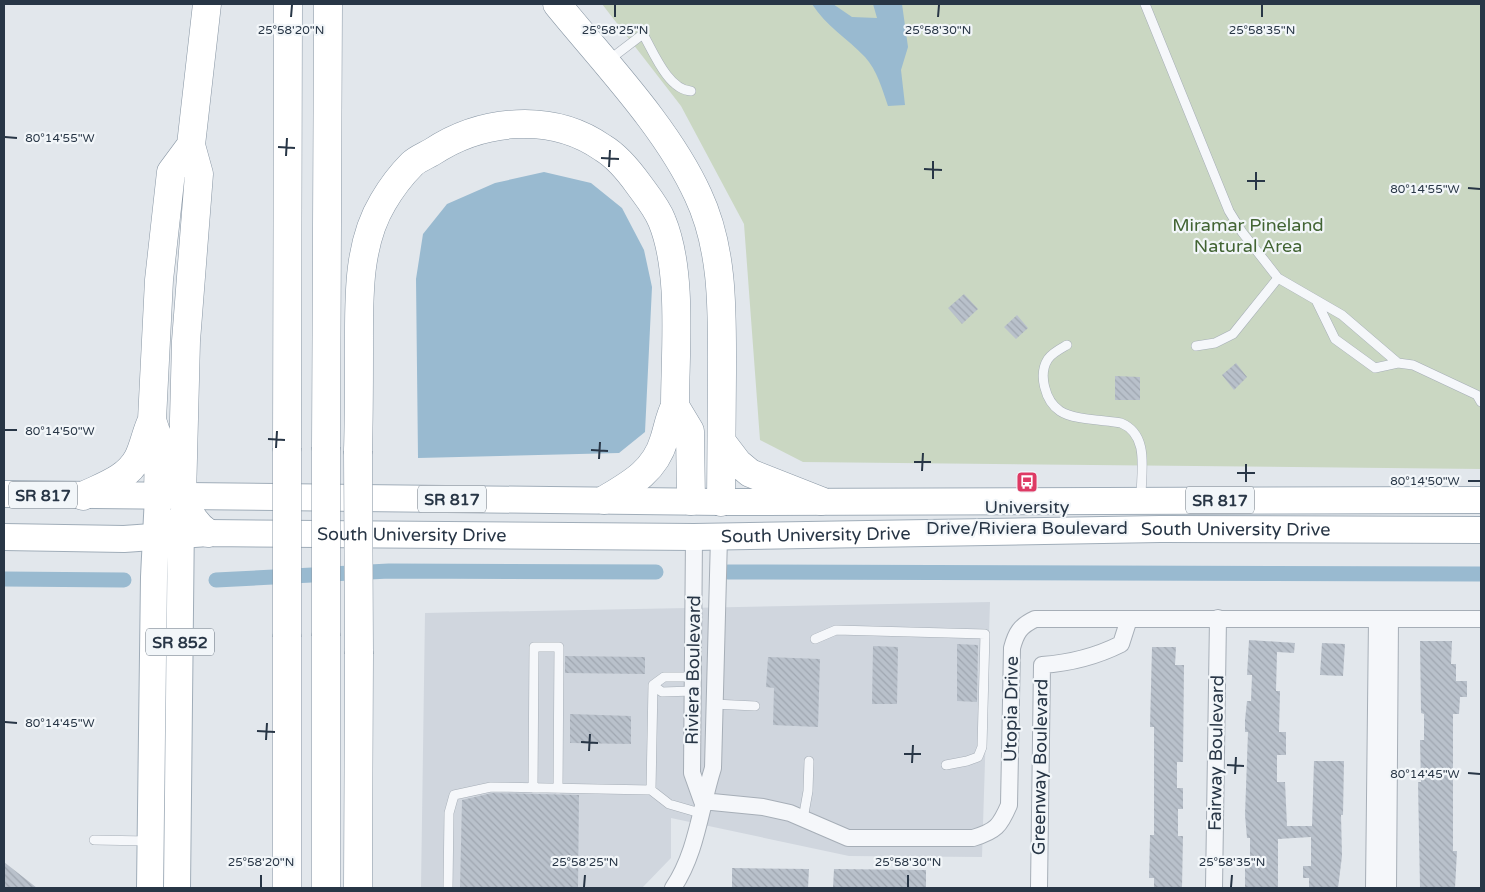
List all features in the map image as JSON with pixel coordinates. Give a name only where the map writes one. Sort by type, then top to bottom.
[{"type":"highway","points":[[170,496],[186,341],[199,174],[191,145],[208,4]]},
{"type":"highway","points":[[287,888],[288,4]]},
{"type":"highway","points":[[326,888],[328,4]]},
{"type":"highway","points":[[556,4],[675,152],[699,196],[713,239],[719,269],[722,442],[721,502]]},
{"type":"highway","points":[[358,888],[358,452],[360,292],[364,249],[382,203],[412,164],[450,140],[496,126],[513,124],[539,125],[569,131],[603,147],[617,159],[650,199],[662,221],[669,241],[673,268],[675,406],[667,422],[664,440],[654,462],[644,474],[604,500]]},
{"type":"highway","points":[[83,496],[118,479],[130,469],[138,458],[152,420],[159,280],[171,172],[191,145]]},
{"type":"highway","points":[[675,406],[690,431],[691,502]]},
{"type":"highway","points":[[152,420],[159,440],[170,496],[200,528],[208,533]]},
{"type":"highway","points":[[722,442],[738,463],[750,472],[821,500]]},
{"type":"main road","name":"SR 817","points":[[4,494],[170,496]]},
{"type":"main road","name":"South University Drive","points":[[170,496],[691,502],[821,500],[1481,500]]},
{"type":"main road","name":"SR 852","points":[[170,496],[168,537],[177,888]]},
{"type":"main road","points":[[691,502],[706,537]]},
{"type":"main road","points":[[706,537],[721,502]]},
{"type":"main road","name":"South University Drive","points":[[168,537],[208,533],[706,537],[1160,529],[1481,530]]},
{"type":"main road","name":"SR 817","points":[[4,537],[168,537]]},
{"type":"main road","name":"SR 852","points":[[150,888],[154,577],[168,537]]},
{"type":"street","name":"Riviera Boulevard","points":[[701,807],[692,773],[693,684],[706,537]]},
{"type":"street","name":"Riviera Boulevard","points":[[673,888],[683,872],[695,840],[701,807],[713,768],[714,704],[706,537]]},
{"type":"street","name":"Fairway Boulevard","points":[[1214,888],[1218,618]]},
{"type":"street","name":"Utopia Drive","points":[[701,807],[762,807],[790,813],[848,838],[973,838],[989,833],[1002,823],[1009,805],[1012,648],[1015,634],[1024,624],[1035,619],[1481,619]]},
{"type":"street","name":"Greenway Boulevard","points":[[1039,888],[1042,665],[1068,663],[1096,656],[1121,644],[1128,619]]},
{"type":"street","points":[[1374,888],[1384,619]]},
{"type":"street","points":[[1384,619],[1388,888]]},
{"type":"lane","points":[[1145,4],[1229,211],[1242,232],[1278,278],[1342,315],[1398,363]]},
{"type":"lane","points":[[605,63],[643,34],[671,79],[684,90],[691,91]]},
{"type":"lane","points":[[1196,346],[1215,343],[1233,334],[1278,278]]},
{"type":"lane","points":[[1316,300],[1335,340],[1375,368],[1398,363],[1413,365],[1477,395],[1481,402]]},
{"type":"lane","points":[[1066,346],[1048,358],[1044,368],[1044,383],[1050,400],[1060,411],[1121,423],[1129,426],[1138,434],[1142,448],[1141,500]]},
{"type":"lane","points":[[816,639],[836,630],[985,634],[982,747],[978,756],[967,761],[946,765]]},
{"type":"lane","points":[[532,788],[534,646],[559,647],[558,789]]},
{"type":"lane","points":[[653,685],[664,677],[693,684]]},
{"type":"lane","points":[[653,685],[662,692],[693,684]]},
{"type":"lane","points":[[651,790],[653,685]]},
{"type":"lane","points":[[714,704],[755,706]]},
{"type":"lane","points":[[803,819],[808,791],[809,761]]},
{"type":"lane","points":[[448,888],[449,813],[454,795],[491,787],[651,790],[669,804],[701,807]]},
{"type":"lane","points":[[94,840],[151,841]]},
{"type":"shaded area","points":[[990,602],[982,857],[849,856],[671,818],[671,858],[642,888],[421,888],[425,613]]},
{"type":"green space","name":"Miramar Pineland Natural Area","points":[[602,4],[1481,4],[1481,469],[803,462],[760,440],[744,224],[681,106]]},
{"type":"water","points":[[812,4],[833,4],[852,17],[877,18],[873,4],[902,4],[908,47],[901,70],[905,105],[888,106],[879,80],[869,62],[824,19]]},
{"type":"water","points":[[544,172],[591,183],[622,208],[644,250],[652,287],[645,432],[619,453],[418,458],[416,279],[423,234],[447,204],[495,183]]},
{"type":"building","points":[[964,294],[978,309],[962,324],[948,308]]},
{"type":"building","points":[[1017,315],[1028,328],[1016,339],[1004,327]]},
{"type":"building","points":[[1236,363],[1247,377],[1234,390],[1222,375]]},
{"type":"building","points":[[1115,376],[1140,377],[1140,400],[1115,400]]},
{"type":"building","points":[[1249,640],[1295,643],[1294,653],[1277,652],[1276,691],[1280,691],[1279,732],[1286,732],[1286,755],[1277,755],[1277,782],[1285,782],[1287,826],[1312,826],[1314,761],[1344,761],[1343,815],[1341,815],[1342,856],[1338,888],[1309,888],[1309,878],[1303,878],[1303,866],[1311,866],[1311,837],[1278,839],[1278,888],[1245,888],[1245,865],[1250,865],[1250,838],[1247,838],[1245,815],[1248,732],[1245,732],[1245,720],[1247,701],[1251,701],[1252,675],[1247,675]]},
{"type":"building","points":[[1420,641],[1452,641],[1451,664],[1456,664],[1456,681],[1467,681],[1467,697],[1460,697],[1459,714],[1453,714],[1453,851],[1457,851],[1455,888],[1420,888],[1418,782],[1421,782],[1420,740],[1424,740],[1424,714],[1421,713]]},
{"type":"building","points":[[1322,643],[1345,644],[1343,676],[1320,675]]},
{"type":"building","points":[[957,644],[978,645],[977,702],[957,701]]},
{"type":"building","points":[[873,646],[898,647],[897,704],[872,704]]},
{"type":"building","points":[[1152,647],[1176,647],[1175,665],[1184,665],[1183,762],[1177,762],[1177,788],[1183,788],[1183,809],[1178,809],[1178,836],[1183,836],[1182,888],[1154,888],[1154,878],[1149,878],[1150,835],[1154,835],[1154,727],[1150,727]]},
{"type":"building","points":[[565,656],[645,657],[645,674],[565,673]]},
{"type":"building","points":[[768,657],[820,659],[818,727],[773,725],[774,688],[766,687]]},
{"type":"building","points":[[570,714],[631,716],[631,744],[570,743]]},
{"type":"building","points":[[492,793],[579,795],[578,888],[460,888],[462,800]]},
{"type":"building","points":[[4,862],[37,888],[4,888]]},
{"type":"building","points":[[732,868],[809,869],[808,888],[732,888]]},
{"type":"building","points":[[834,869],[926,870],[926,888],[833,888]]},
{"type":"waterway","points":[[216,580],[389,571],[656,572]]},
{"type":"waterway","points":[[728,572],[1481,574]]},
{"type":"waterway","points":[[4,579],[124,580]]},
{"type":"place","name":"University Drive/Riviera Boulevard","points":[[1027,482]]}]
